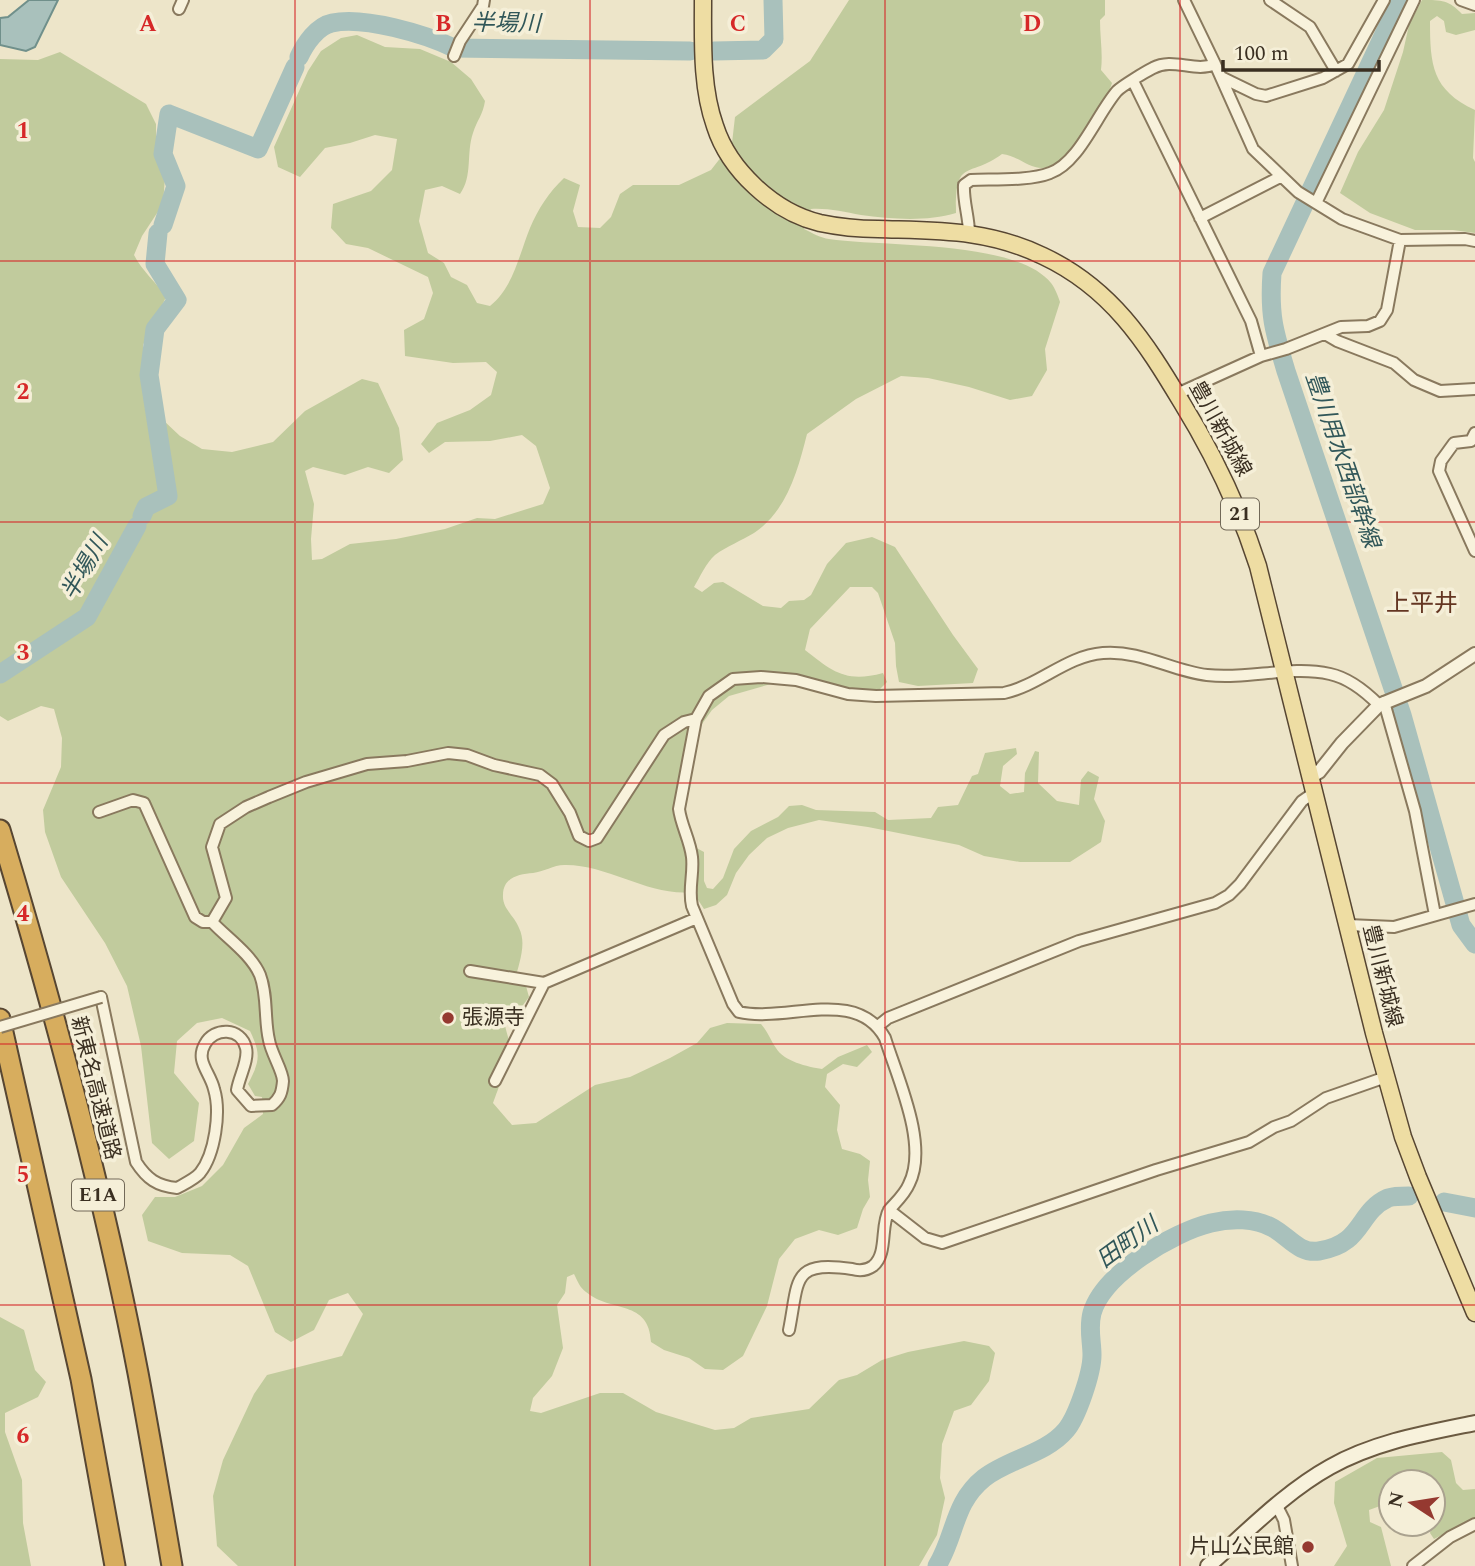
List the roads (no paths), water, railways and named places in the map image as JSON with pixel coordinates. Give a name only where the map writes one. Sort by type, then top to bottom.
[{"type":"highway","name":"新東名高速道路","points":[[0,830],[70,1078],[103,1217],[138,1372],[172,1566]]},
{"type":"highway","name":"E1A","points":[[0,1019],[81,1379],[115,1566]]},
{"type":"main road","name":"豊川新城線","points":[[703,0],[707,94],[715,127],[728,154],[747,178],[776,202],[817,222],[876,229],[935,229],[969,233],[1010,242],[1042,255],[1092,286],[1130,323],[1150,348],[1212,453],[1238,507],[1258,566],[1403,1137],[1418,1177],[1470,1288],[1475,1313]]},
{"type":"main road","points":[[1208,1566],[1277,1506],[1328,1468],[1353,1455],[1415,1436],[1475,1423]]},
{"type":"street","points":[[455,56],[460,41],[483,6],[484,0]]},
{"type":"street","points":[[1184,0],[1222,77],[1253,149],[1298,192],[1342,219],[1400,240],[1475,241]]},
{"type":"street","points":[[1270,0],[1310,27],[1336,72]]},
{"type":"street","points":[[1222,77],[1256,94],[1266,96],[1336,72],[1348,64],[1384,0]]},
{"type":"street","points":[[1314,201],[1413,0]]},
{"type":"street","points":[[1461,0],[1475,5]]},
{"type":"street","points":[[969,233],[964,185],[971,180],[1049,174],[1073,157],[1119,89],[1154,67],[1173,63],[1197,68],[1215,64]]},
{"type":"street","points":[[1133,81],[1251,321],[1265,355]]},
{"type":"street","points":[[1200,218],[1280,177]]},
{"type":"street","points":[[1177,394],[1265,355],[1340,327],[1368,326],[1380,321],[1387,310],[1400,240]]},
{"type":"street","points":[[1325,334],[1394,363],[1414,380],[1440,391],[1475,389]]},
{"type":"street","points":[[1475,433],[1471,441],[1454,443],[1441,461],[1439,471],[1475,551]]},
{"type":"street","points":[[789,1331],[797,1288],[806,1272],[814,1267],[824,1266],[860,1271],[872,1266],[878,1259],[882,1247],[884,1219],[909,1186],[912,1177],[914,1133],[885,1038],[878,1026],[855,1012],[843,1009],[784,1014],[739,1012],[733,1004],[697,918],[689,895],[691,852],[680,822],[679,808],[696,719],[709,696],[733,678],[796,680],[848,694],[876,696],[1004,693],[1019,690],[1084,656],[1104,653],[1122,653],[1206,675],[1225,677],[1284,673],[1330,674],[1348,680],[1383,702],[1415,811],[1439,913]]},
{"type":"street","points":[[878,1026],[888,1018],[1079,941],[1215,903],[1229,895],[1302,801],[1319,772],[1342,743],[1383,702],[1426,686],[1475,654]]},
{"type":"street","points":[[212,922],[226,898],[212,847],[216,832],[225,820],[269,797],[306,782],[367,764],[407,761],[431,755],[467,755],[494,765],[540,775],[552,784],[570,813],[579,836],[589,841],[597,838],[664,735],[684,722],[696,719]]},
{"type":"street","points":[[0,1027],[101,997],[136,1162],[145,1176],[161,1186],[177,1188],[200,1173],[211,1149],[217,1108],[214,1088],[202,1066],[201,1051],[209,1037],[219,1031],[232,1031],[243,1040],[247,1049],[246,1059],[239,1074],[237,1090],[251,1106],[272,1105],[281,1097],[283,1077],[274,1060],[268,1039],[267,1010],[260,975],[212,922],[203,922],[195,917],[144,803],[133,800],[99,812]]},
{"type":"street","points":[[1348,925],[1394,927],[1475,904]]},
{"type":"street","points":[[470,971],[544,983],[697,918]]},
{"type":"street","points":[[495,1081],[544,983]]},
{"type":"street","points":[[890,1210],[925,1238],[942,1243],[1156,1170],[1249,1142],[1274,1127],[1291,1121],[1326,1098],[1386,1077]]},
{"type":"street","points":[[1277,1506],[1284,1520],[1292,1566]]},
{"type":"street","points":[[1413,1566],[1450,1536],[1475,1524]]},
{"type":"water","points":[[29,0],[58,0],[35,47],[26,51],[0,45],[0,18],[8,17]]},
{"type":"waterway","name":"半場川","points":[[714,51],[763,50],[774,39],[773,0]]},
{"type":"waterway","name":"豊川用水西部幹線","points":[[1400,0],[1272,273],[1272,312],[1286,371],[1402,715],[1461,925],[1475,944]]},
{"type":"waterway","name":"半場川","points":[[299,57],[308,41],[321,28],[345,21],[394,28],[454,48],[690,51]]},
{"type":"waterway","name":"半場川","points":[[163,225],[176,186],[163,154],[169,114],[258,149],[295,67]]},
{"type":"waterway","name":"半場川","points":[[142,516],[146,507],[168,496],[149,375],[155,329],[177,300],[155,264],[158,233]]},
{"type":"waterway","name":"半場川","points":[[0,674],[87,617],[137,526]]},
{"type":"waterway","name":"田町川","points":[[937,1566],[966,1498],[974,1488],[994,1471],[1048,1445],[1070,1424],[1087,1383],[1092,1355],[1092,1313],[1099,1298],[1124,1270],[1178,1235],[1227,1220],[1266,1225],[1306,1250],[1319,1251],[1344,1242],[1378,1204],[1390,1197],[1409,1196]]},
{"type":"waterway","name":"田町川","points":[[1444,1202],[1475,1208]]},
{"type":"place","name":"張源寺","points":[[448,1018]]},
{"type":"place","name":"片山公民館","points":[[1308,1547]]},
{"type":"district","name":"上平井","points":[[1422,604]]}]
